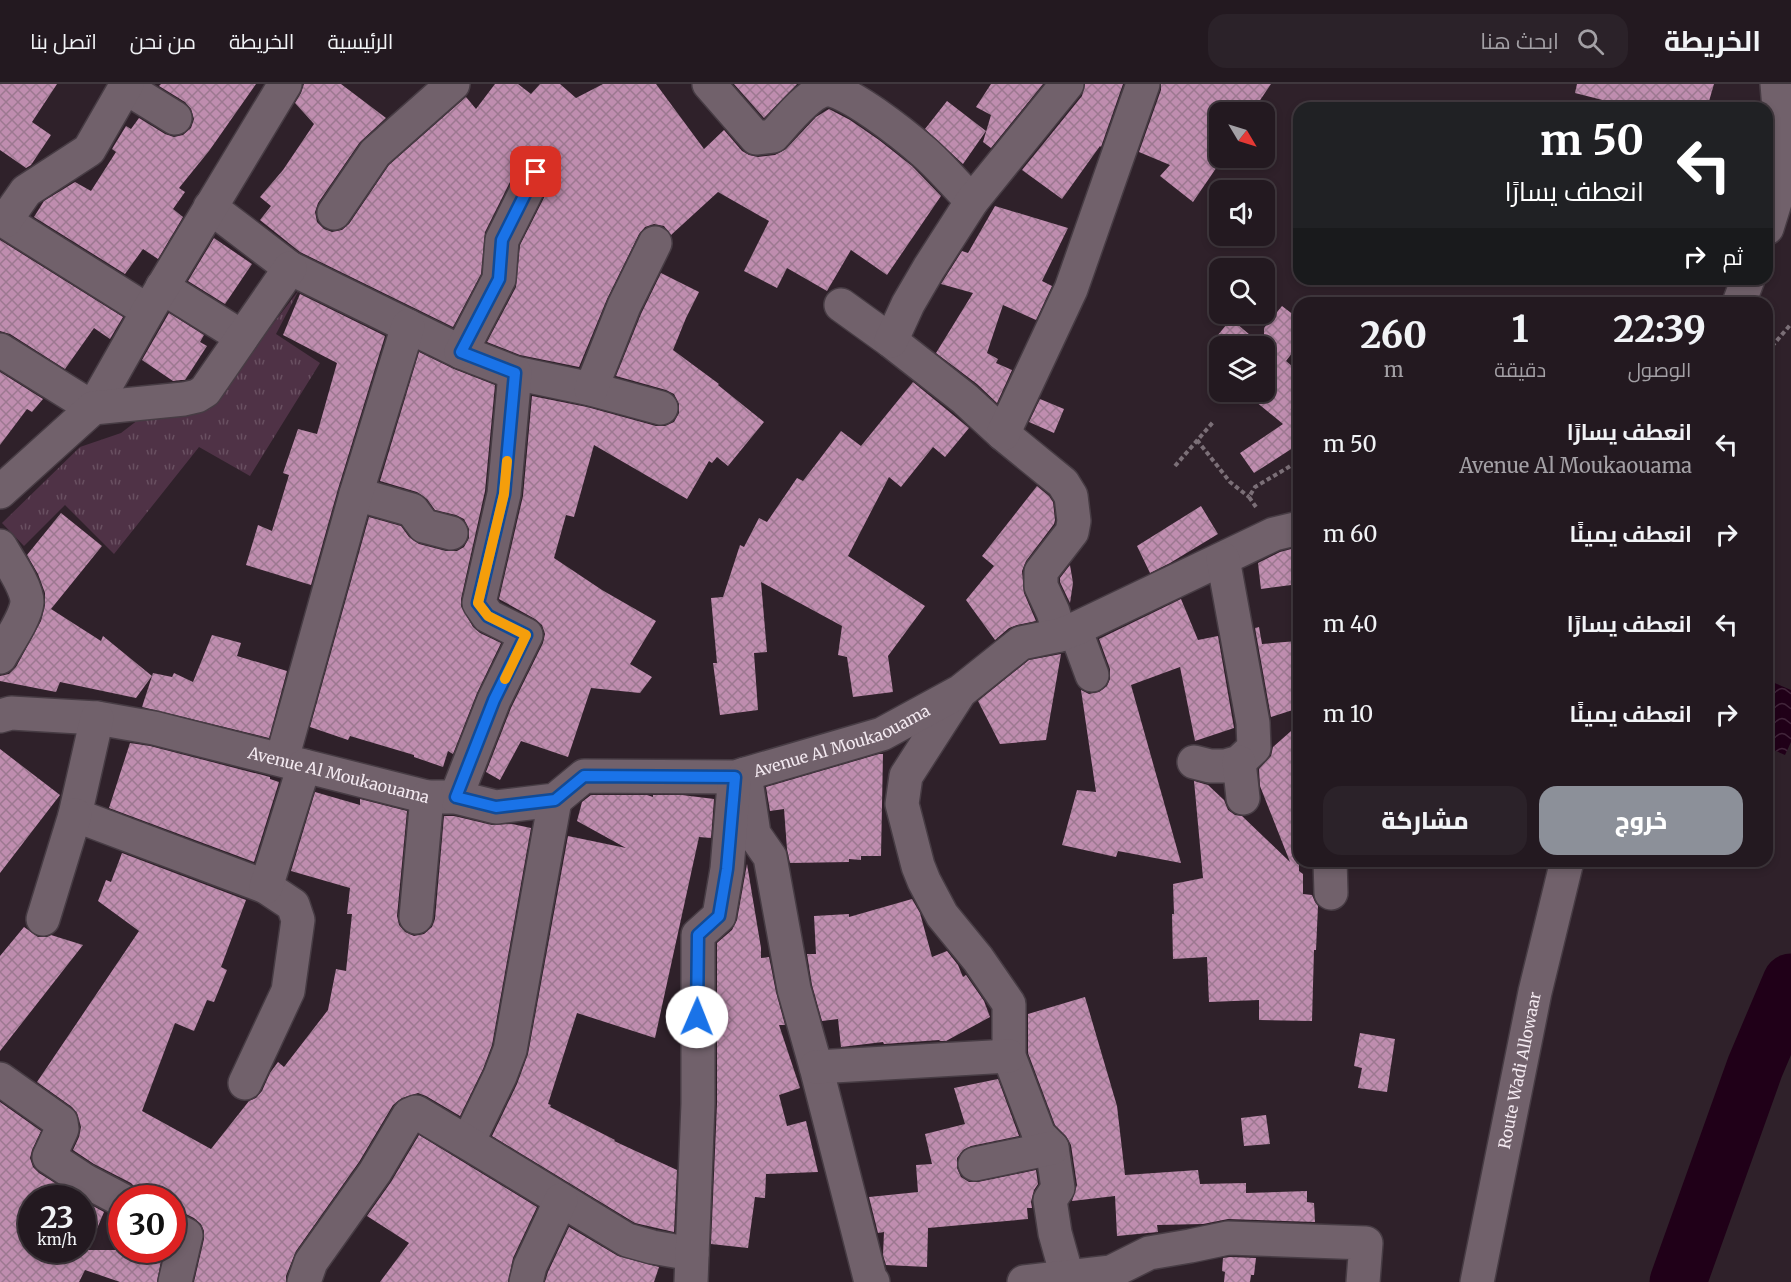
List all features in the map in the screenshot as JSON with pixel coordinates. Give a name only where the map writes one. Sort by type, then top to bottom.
[{"type":"street","points":[[0,492],[93,408],[155,299],[285,84]]},
{"type":"street","points":[[334,213],[375,153],[453,84]]},
{"type":"street","points":[[709,84],[756,138],[774,136],[801,106],[823,90],[830,90],[859,102],[925,153],[972,201]]},
{"type":"street","points":[[891,341],[929,268],[972,201],[1067,84]]},
{"type":"street","points":[[1003,434],[1071,289],[1143,84]]},
{"type":"street","points":[[1773,209],[1782,180],[1782,145],[1777,84]]},
{"type":"street","points":[[175,118],[126,85],[89,150],[26,191],[3,220],[155,299],[242,337]]},
{"type":"street","points":[[461,352],[499,279],[502,240],[536,172]]},
{"type":"street","points":[[210,207],[290,268],[461,352],[515,373],[591,389],[661,408]]},
{"type":"street","points":[[591,389],[624,306],[655,243]]},
{"type":"street","points":[[0,350],[93,408],[197,396],[205,391],[290,268]]},
{"type":"street","points":[[842,305],[965,399],[1003,434],[1063,483],[1071,496],[1074,521],[1072,532],[1041,572],[1041,586],[1053,612],[1092,675]]},
{"type":"street","points":[[266,887],[356,494],[408,326]]},
{"type":"street","points":[[416,917],[442,797],[526,635],[488,616],[478,603],[504,494],[515,373]]},
{"type":"street","points":[[356,494],[412,510],[424,526],[452,533]]},
{"type":"street","name":"Avenue Al Moukaouama","points":[[0,716],[12,713],[97,718],[154,728],[293,763],[496,807],[555,800],[584,776],[740,776],[882,734],[961,691],[1021,643],[1067,632],[1286,531]]},
{"type":"street","points":[[0,546],[24,588],[27,601],[23,614],[0,657]]},
{"type":"street","points":[[1194,762],[1210,766],[1225,766],[1239,762],[1254,748],[1253,723],[1223,559]]},
{"type":"street","points":[[961,691],[906,776],[902,804],[918,866],[942,915],[978,959],[1009,1004],[1009,1056],[1040,1135],[1053,1148],[1058,1188],[1050,1200],[1055,1233],[1067,1276]]},
{"type":"street","points":[[43,918],[75,815],[97,718]]},
{"type":"street","points":[[1239,762],[1243,798]]},
{"type":"street","points":[[740,776],[754,834],[770,857],[795,989],[871,1282],[873,1282]]},
{"type":"street","points":[[304,1282],[310,1262],[375,1172],[409,1115],[416,1112],[627,1240],[652,1247],[691,1268],[698,1104],[698,935],[719,916],[740,776]]},
{"type":"street","points":[[468,1142],[500,1077],[510,1050],[555,800]]},
{"type":"street","points":[[75,815],[266,887],[293,905],[298,921],[288,991],[245,1083]]},
{"type":"street","points":[[1330,867],[1331,893]]},
{"type":"street","name":"Route Wadi Allowaar","points":[[1477,1282],[1535,992],[1566,867]]},
{"type":"street","points":[[816,1067],[1009,1056]]},
{"type":"street","points":[[0,1079],[61,1122],[62,1129],[50,1157],[108,1193]]},
{"type":"street","points":[[975,1164],[1053,1148]]},
{"type":"street","points":[[526,1282],[530,1266],[561,1200]]},
{"type":"street","points":[[1024,1282],[1067,1276],[1111,1277],[1149,1253],[1228,1238],[1366,1243],[1363,1282]]},
{"type":"street","points":[[175,1282],[179,1263]]},
{"type":"path","points":[[1773,345],[1791,324]]},
{"type":"path","points":[[1175,465],[1214,421]]},
{"type":"path","points":[[1197,440],[1230,482],[1286,531]]},
{"type":"path","points":[[1249,497],[1255,487],[1293,465]]},
{"type":"green space","points":[[299,290],[276,334],[320,363],[250,476],[199,447],[114,554],[65,505],[24,546],[2,523],[80,447],[121,433],[151,410],[215,399]]},
{"type":"water","points":[[1773,682],[1791,690],[1791,742],[1785,755],[1773,750]]},
{"type":"building","points":[[0,84],[57,84],[32,122],[51,135],[31,165],[26,168],[0,150]]},
{"type":"building","points":[[161,84],[256,84],[209,151],[179,188],[185,192],[173,209],[183,217],[158,259],[143,249],[125,274],[34,217],[44,201],[75,182],[91,191],[116,152],[112,149],[126,126],[131,129],[139,118],[174,137],[183,135],[191,128],[194,119],[191,109],[185,102],[159,86]]},
{"type":"building","points":[[304,84],[341,84],[386,118],[360,142],[318,203],[315,212],[317,222],[324,229],[332,232],[342,230],[349,224],[389,165],[466,97],[476,109],[495,84],[518,84],[531,94],[540,84],[560,84],[576,98],[603,84],[656,84],[704,149],[724,130],[742,151],[758,157],[775,155],[786,149],[816,117],[829,109],[879,140],[912,166],[941,196],[887,275],[851,250],[827,291],[787,268],[777,288],[744,271],[769,221],[718,192],[671,235],[664,226],[654,224],[645,227],[639,234],[607,299],[579,367],[520,355],[487,342],[516,287],[520,245],[553,180],[555,170],[552,162],[544,155],[534,153],[526,156],[519,164],[485,232],[481,274],[453,327],[300,252],[260,220],[271,206],[260,197],[283,170],[314,124],[295,103]]},
{"type":"building","points":[[734,84],[797,84],[764,118]]},
{"type":"building","points":[[991,84],[1043,84],[991,148],[983,142],[991,115],[976,107]]},
{"type":"building","points":[[1085,84],[1123,84],[1101,147],[1062,199],[1022,170],[1082,96]]},
{"type":"building","points":[[1161,84],[1271,84],[1259,102],[1209,102],[1209,168],[1216,168],[1193,202],[1160,176],[1170,165],[1139,152],[1161,90]]},
{"type":"building","points":[[1577,84],[1714,84],[1709,102],[1610,102],[1575,93]]},
{"type":"building","points":[[947,101],[986,131],[963,164],[925,129]]},
{"type":"building","points":[[995,206],[1068,228],[1042,281],[1052,286],[1036,320],[1003,305],[987,353],[998,359],[996,363],[1012,370],[997,403],[977,384],[936,353],[973,293],[941,284],[962,251],[968,253]]},
{"type":"building","points":[[214,238],[252,264],[225,304],[188,281]]},
{"type":"building","points":[[0,240],[123,317],[110,339],[94,328],[65,369],[10,334],[0,331]]},
{"type":"building","points":[[661,273],[699,292],[673,350],[719,384],[764,422],[728,466],[717,457],[712,463],[709,461],[687,499],[594,445],[574,517],[566,515],[554,558],[602,590],[656,621],[630,664],[652,677],[640,693],[591,688],[568,757],[521,741],[500,780],[486,772],[511,708],[543,643],[545,634],[542,625],[535,619],[499,599],[523,496],[532,396],[587,407],[656,426],[665,426],[674,422],[679,413],[679,404],[674,394],[616,376],[641,314]]},
{"type":"building","points":[[300,294],[385,336],[311,585],[246,565],[258,525],[272,531],[289,475],[283,473],[298,429],[317,434],[337,363],[283,335]]},
{"type":"building","points":[[1282,306],[1293,314],[1293,352],[1286,361],[1293,367],[1293,448],[1254,473],[1240,453],[1283,424],[1256,402],[1275,402],[1275,336],[1264,336],[1264,328],[1267,324],[1275,324],[1275,315]]},
{"type":"building","points":[[169,313],[204,335],[200,342],[207,346],[185,380],[173,381],[142,360]]},
{"type":"building","points":[[1227,324],[1237,324],[1251,336],[1217,336]]},
{"type":"building","points":[[419,352],[495,385],[485,491],[461,606],[473,627],[501,643],[477,693],[453,754],[448,751],[443,767],[414,757],[414,755],[350,736],[348,740],[310,727],[369,517],[401,526],[409,537],[419,544],[446,551],[457,551],[464,547],[469,538],[469,529],[464,519],[435,510],[427,499],[417,492],[380,481]]},
{"type":"building","points":[[0,372],[43,399],[32,412],[27,409],[0,445]]},
{"type":"building","points":[[913,382],[969,428],[945,457],[933,447],[901,487],[889,477],[848,556],[925,606],[888,656],[893,692],[853,697],[847,657],[838,655],[842,626],[761,582],[767,652],[754,653],[758,710],[720,715],[713,663],[717,663],[711,598],[723,597],[740,545],[744,547],[759,518],[767,522],[797,478],[803,481],[841,431],[861,446]]},
{"type":"building","points":[[1040,399],[1064,409],[1054,433],[1029,422]]},
{"type":"building","points":[[1037,486],[1053,502],[1055,520],[1026,561],[1022,571],[1024,593],[1036,621],[1009,628],[995,640],[966,600],[994,566],[982,556]]},
{"type":"building","points":[[1201,506],[1218,534],[1150,573],[1137,546]]},
{"type":"building","points":[[61,513],[102,546],[51,609],[101,641],[103,636],[152,676],[136,698],[60,682],[56,692],[0,681],[0,676],[9,674],[16,667],[41,621],[45,593],[38,574],[27,555]]},
{"type":"building","points":[[1293,549],[1293,585],[1261,589],[1258,563]]},
{"type":"building","points":[[1070,565],[1073,583],[1070,603],[1060,578]]},
{"type":"building","points":[[1181,599],[1198,640],[1218,636],[1234,728],[1195,741],[1180,667],[1131,685],[1181,863],[1118,851],[1116,857],[1062,845],[1077,790],[1096,792],[1081,690],[1089,694],[1099,692],[1107,686],[1110,679],[1110,669],[1099,639]]},
{"type":"building","points":[[1259,627],[1262,644],[1293,641],[1293,710],[1271,717],[1255,628]]},
{"type":"building","points":[[212,635],[241,643],[237,656],[287,671],[269,738],[142,707],[153,673],[172,677],[174,673],[193,682]]},
{"type":"building","points":[[1061,654],[1046,740],[1000,744],[978,701],[1029,660]]},
{"type":"building","points":[[1293,729],[1293,867],[1299,867],[1299,871],[1303,874],[1303,894],[1312,895],[1318,906],[1312,1021],[1259,1020],[1259,1000],[1209,1002],[1207,957],[1173,959],[1173,884],[1203,878],[1194,781],[1208,785],[1224,800],[1228,810],[1235,815],[1242,816],[1290,862],[1260,786],[1259,769],[1271,756],[1273,747]]},
{"type":"building","points":[[130,743],[150,746],[270,777],[279,782],[254,862],[109,808]]},
{"type":"building","points":[[0,749],[60,795],[0,873]]},
{"type":"building","points":[[883,754],[881,856],[861,856],[861,860],[849,859],[849,862],[790,863],[784,809],[770,811],[766,787]]},
{"type":"building","points":[[315,792],[360,805],[360,799],[407,811],[397,916],[399,925],[405,932],[414,936],[424,934],[432,927],[435,919],[444,816],[454,816],[492,825],[512,824],[531,828],[492,1045],[460,1116],[418,1093],[402,1098],[393,1105],[359,1162],[296,1251],[286,1276],[286,1282],[194,1282],[204,1231],[201,1224],[186,1214],[186,1185],[133,1185],[73,1150],[81,1127],[77,1113],[37,1082],[139,931],[98,901],[106,880],[111,882],[122,853],[246,900],[221,967],[227,970],[214,1002],[207,1000],[194,1031],[175,1023],[142,1111],[211,1149],[249,1101],[256,1098],[262,1091],[278,1062],[284,1067],[328,1010],[336,969],[346,971],[352,914],[347,914],[350,888],[291,871]]},
{"type":"building","points":[[591,795],[647,795],[653,797],[653,795],[682,795],[714,799],[711,838],[699,837],[655,1038],[577,1013],[548,1104],[614,1141],[677,1170],[674,1232],[635,1223],[492,1136],[517,1084],[528,1054],[568,836],[626,848],[577,821],[582,802]]},
{"type":"building","points":[[747,864],[761,958],[769,957],[785,1025],[779,1025],[800,1088],[779,1095],[787,1126],[806,1121],[818,1172],[766,1174],[765,1198],[755,1197],[748,1248],[711,1244],[717,1104],[717,943],[732,930],[737,920]]},
{"type":"building","points":[[912,899],[920,913],[932,957],[947,951],[958,965],[963,977],[966,975],[984,1001],[990,1017],[946,1041],[884,1044],[883,1042],[841,1047],[838,1019],[822,1021],[812,985],[807,954],[816,954],[814,916],[849,914],[849,917]]},
{"type":"building","points":[[24,927],[38,937],[51,935],[83,945],[0,1051],[0,956]]},
{"type":"building","points":[[1085,997],[1117,1106],[1125,1175],[1198,1170],[1200,1184],[1246,1183],[1246,1193],[1307,1191],[1307,1202],[1314,1203],[1315,1222],[1228,1219],[1203,1224],[1157,1225],[1158,1232],[1117,1236],[1115,1196],[1072,1201],[1077,1185],[1071,1145],[1055,1125],[1028,1053],[1028,1014]]},
{"type":"building","points":[[1360,1033],[1395,1039],[1387,1092],[1358,1088],[1362,1068],[1354,1066]]},
{"type":"building","points":[[998,1079],[1019,1136],[971,1146],[963,1150],[957,1158],[957,1168],[961,1177],[969,1182],[1036,1170],[1038,1184],[1031,1202],[1032,1208],[1027,1208],[1028,1219],[928,1228],[927,1267],[886,1265],[883,1255],[884,1232],[878,1233],[869,1197],[918,1192],[916,1165],[932,1164],[925,1134],[965,1124],[954,1088]]},
{"type":"building","points":[[0,1102],[41,1131],[30,1158],[33,1167],[39,1173],[58,1185],[18,1185],[18,1263],[96,1263],[96,1250],[108,1250],[108,1263],[161,1263],[157,1282],[120,1282],[85,1270],[79,1282],[0,1282]]},
{"type":"building","points":[[1266,1115],[1270,1144],[1244,1146],[1241,1118]]},
{"type":"building","points":[[419,1135],[537,1207],[513,1258],[508,1282],[380,1282],[409,1243],[367,1216],[391,1182]]},
{"type":"building","points":[[96,1208],[104,1212],[96,1231]]},
{"type":"building","points":[[569,1227],[618,1256],[659,1267],[654,1282],[545,1282]]},
{"type":"building","points":[[1223,1258],[1256,1258],[1254,1275],[1251,1275],[1250,1282],[1224,1282]]},
{"type":"waterway","points":[[1678,1282],[1755,1067],[1791,982]]},
{"type":"slow traffic","points":[[505,679],[526,635],[488,616],[478,603],[504,494],[507,461]]},
{"type":"route","points":[[536,172],[502,240],[499,279],[461,352],[515,373],[504,494],[478,603],[488,616],[526,635],[494,700],[456,797],[496,807],[555,800],[584,776],[735,777],[727,869],[719,916],[698,935],[697,1017]]}]
